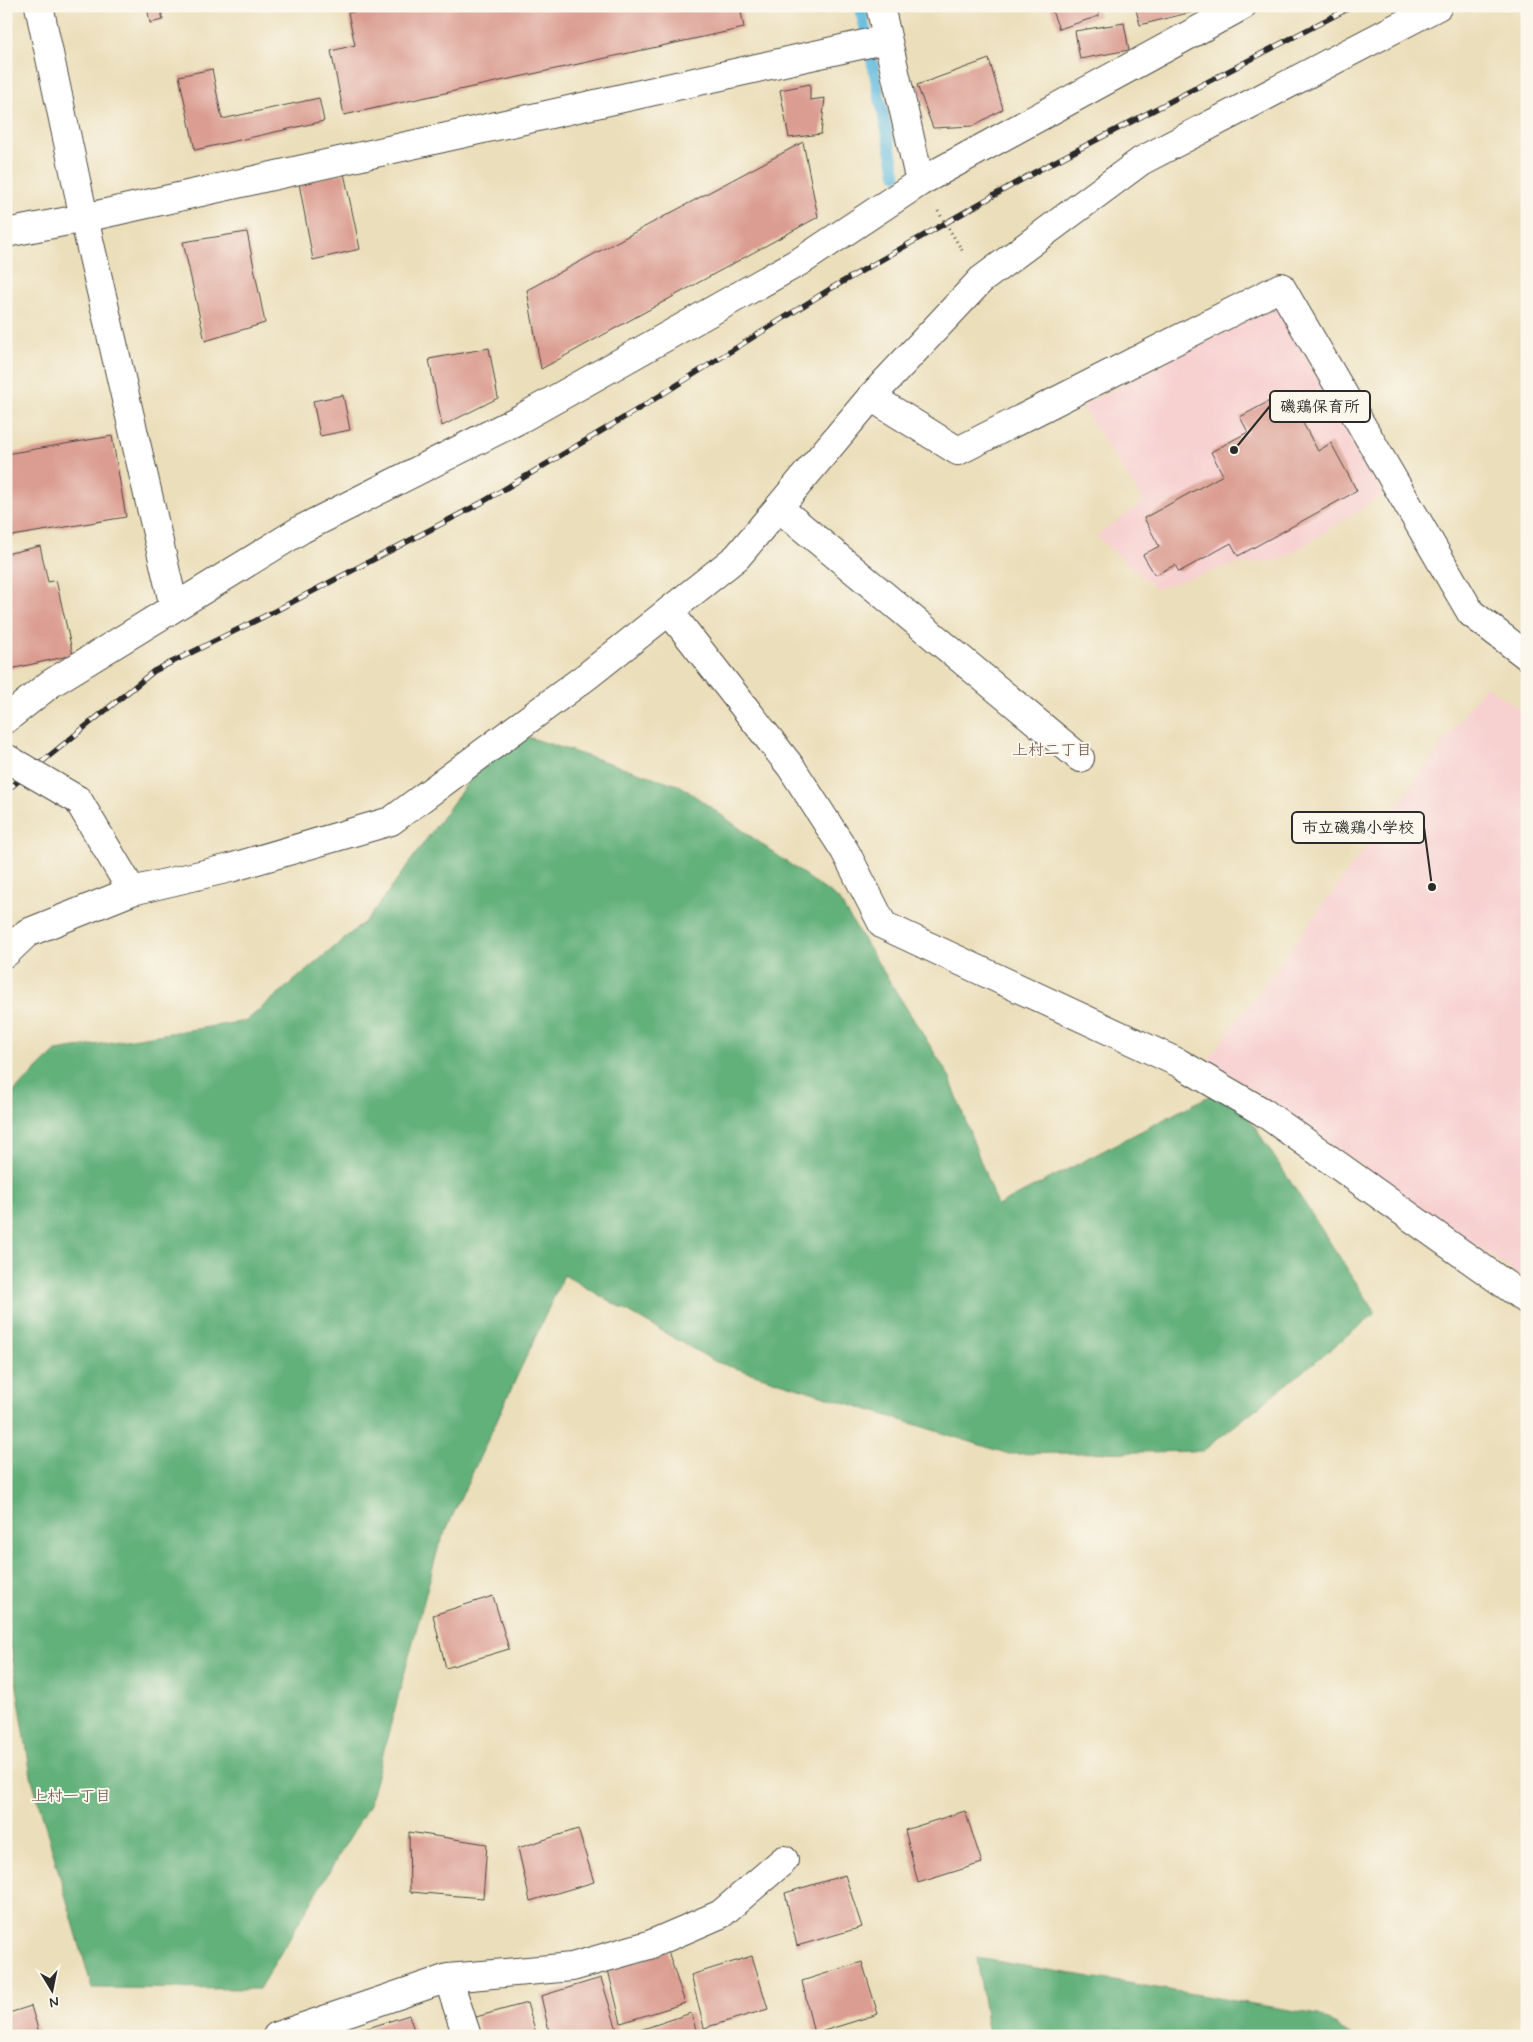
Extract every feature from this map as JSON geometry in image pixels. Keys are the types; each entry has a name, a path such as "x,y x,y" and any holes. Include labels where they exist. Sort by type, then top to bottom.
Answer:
{"street":[{"path":"39,6 84,218 174,607"},
{"path":"880,6 920,182"},
{"path":"6,953 27,933 132,892 230,868 391,821 587,676 737,557 871,397 981,280 1141,161 1438,6"},
{"path":"6,719 50,684 302,529 520,419 804,259 920,182 1241,7"},
{"path":"6,234 887,40"},
{"path":"871,397 958,452 1281,287 1471,613 1527,656"},
{"path":"779,508 1080,758"},
{"path":"668,611 791,767 845,851 883,925 1179,1063 1255,1107 1527,1300"},
{"path":"6,758 78,800 132,892"},
{"path":"277,2036 448,1978 572,1967 649,1945 721,1914 784,1860"},
{"path":"448,1978 467,2036"}],"path":[{"path":"920,182 981,280"}],"shaded area":[{"path":"1277,306 1383,495 1281,560 1231,565 1156,589 1096,536 1144,502 1081,406"},
{"path":"1486,685 1527,715 1527,1281 1209,1059"}],"green space":[{"path":"506,730 681,786 838,899 949,1076 997,1206 1228,1086 1376,1313 1203,1451 1009,1454 716,1362 564,1275 439,1545 369,1805 259,1989 92,1988 31,1776 6,1617 6,1099 56,1051 246,1021 369,918"},
{"path":"977,1958 1319,2015 1353,2036 989,2036"}],"building":[{"path":"147,6 160,6 163,20 150,23"},
{"path":"378,6 740,6 744,28 344,115 331,51 355,45 348,13"},
{"path":"1050,6 1097,6 1099,16 1059,29"},
{"path":"1135,6 1199,6 1200,10 1140,25"},
{"path":"1124,23 1129,50 1080,59 1075,31"},
{"path":"989,59 1003,109 973,126 933,128 917,85"},
{"path":"212,69 222,119 319,98 324,121 195,150 179,76"},
{"path":"810,84 810,100 825,98 821,134 789,138 780,90"},
{"path":"803,142 818,217 541,369 527,290"},
{"path":"344,173 360,249 313,260 299,183"},
{"path":"247,232 265,323 205,341 183,242"},
{"path":"489,348 498,398 442,426 429,359"},
{"path":"343,395 350,430 320,436 313,401"},
{"path":"1277,397 1286,415 1296,410 1318,451 1331,443 1357,491 1238,556 1231,543 1179,572 1175,565 1155,575 1143,555 1159,546 1144,518 1223,475 1211,452 1248,432 1240,417"},
{"path":"112,436 126,517 6,537 6,454"},
{"path":"40,546 48,582 56,580 73,655 6,670 6,554"},
{"path":"493,1596 509,1649 446,1668 433,1615"},
{"path":"965,1811 982,1863 918,1883 905,1830"},
{"path":"578,1829 594,1882 530,1901 518,1848"},
{"path":"409,1832 487,1844 483,1898 410,1892"},
{"path":"845,1875 862,1927 797,1946 785,1893"},
{"path":"668,1951 685,2003 621,2023 608,1970"},
{"path":"752,1956 768,2009 704,2028 691,1975"},
{"path":"862,1962 878,2014 814,2034 802,1981"},
{"path":"601,1978 617,2030 599,2036 550,2036 541,1996"},
{"path":"527,2003 537,2036 481,2036 476,2017"},
{"path":"31,2006 40,2036 6,2036 6,2014"},
{"path":"691,2013 698,2036 632,2036 631,2033"},
{"path":"409,2015 416,2036 349,2036 349,2034"}],"waterway":[{"path":"860,6 896,175"}],"railway":[{"path":"6,791 154,671 275,611 481,503 645,405 830,289 1035,172 1353,6"}],"place":[{"name":"磯鶏保育所","path":"1234,450"},
{"name":"市立磯鶏小学校","path":"1432,887"}],"district":[{"name":"上村二丁目","path":"1052,749"},
{"name":"上村一丁目","path":"71,1795"}]}
